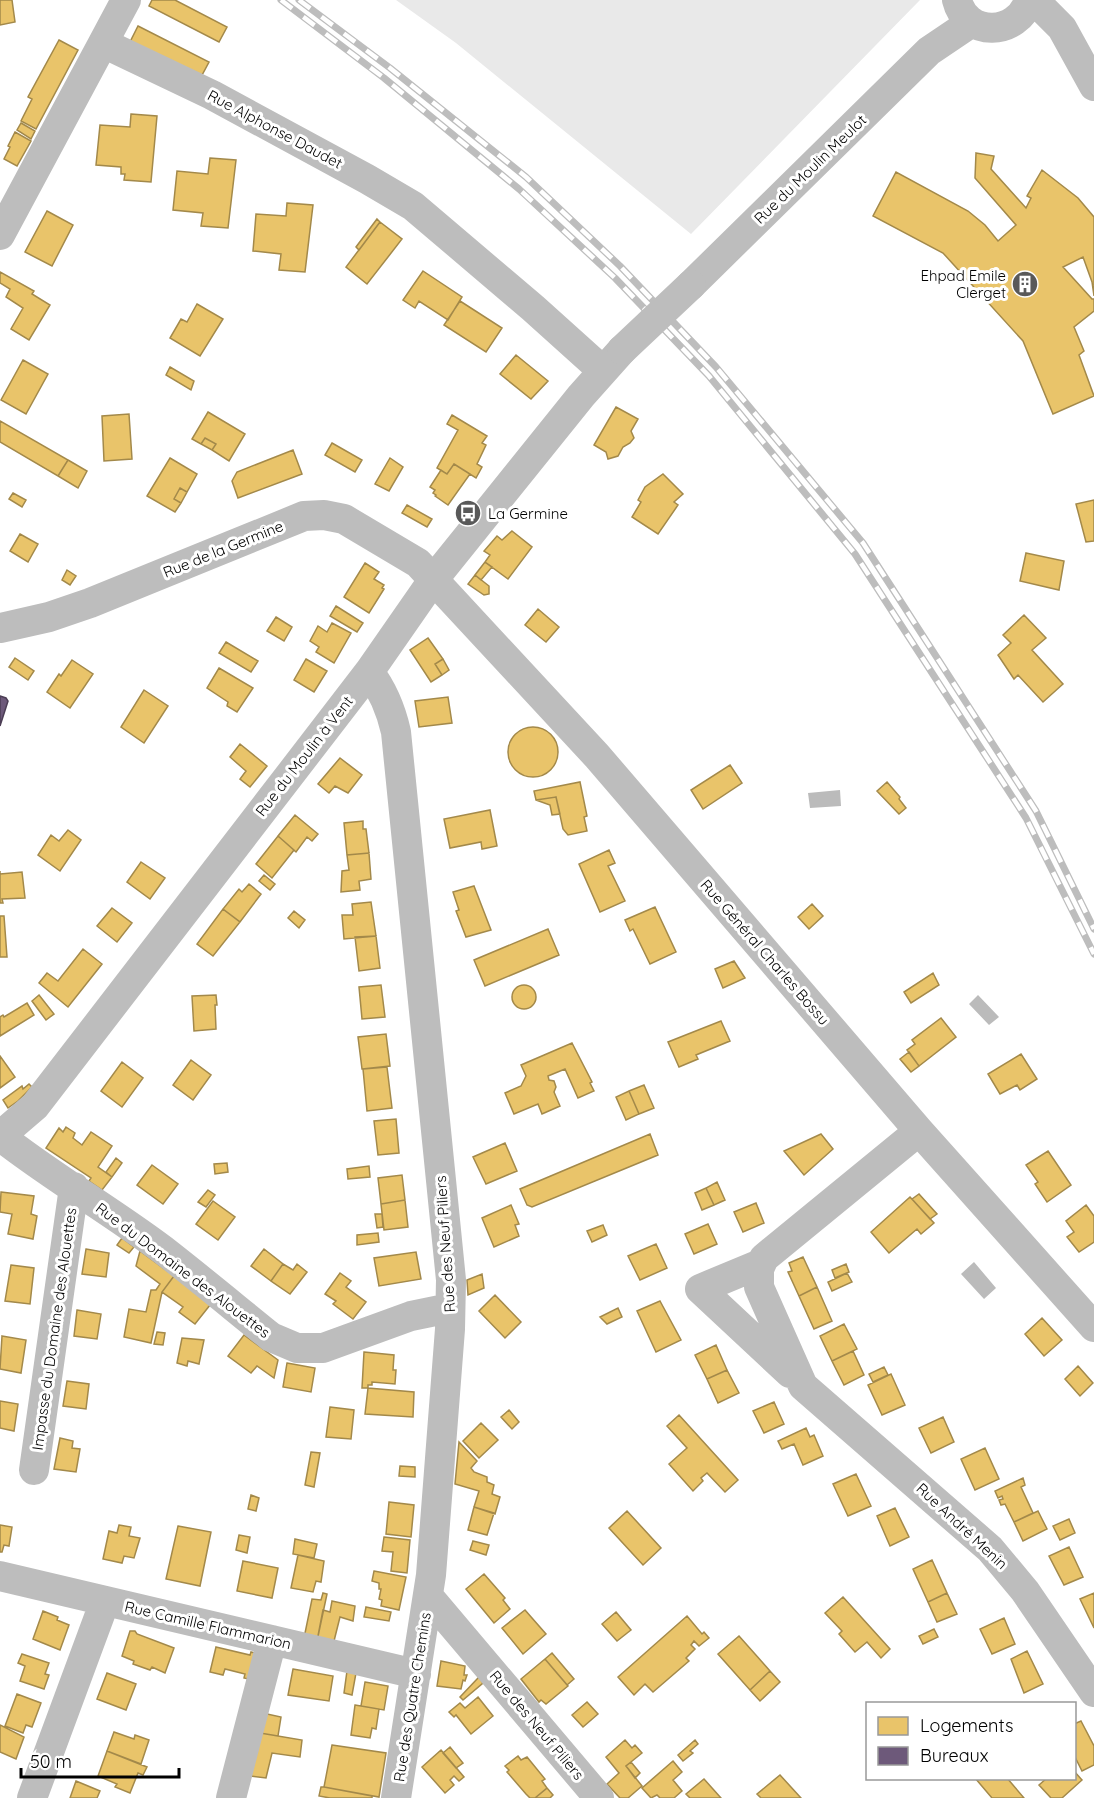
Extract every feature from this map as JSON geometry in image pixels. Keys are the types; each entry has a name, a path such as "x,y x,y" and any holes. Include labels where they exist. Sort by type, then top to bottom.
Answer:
{"street":[{"path":"0,234 126,0"},
{"path":"1034,0 1062,28 1094,86"},
{"path":"961,7 992,28 1003,27 1021,12 1042,30 1077,53"},
{"name":"Rue du Moulin Meulot","path":"612,361 929,51 961,7"},
{"name":"Rue Alphonse Daudet","path":"103,43 212,95 413,206 533,308 612,361"},
{"name":"Rue du Moulin à Vent","path":"0,1136 35,1106 369,672 433,580 581,396 612,361"},
{"name":"Rue de la Germine","path":"0,628 49,617 90,603 304,516 324,515 344,519 418,564 433,580"},
{"name":"Rue Général Charles Bossu","path":"433,580 597,756 919,1131 1094,1327"},
{"name":"Rue des Neuf Piliers","path":"369,672 380,686 392,715 396,732 451,1280 428,1596 599,1798"},
{"name":"Rue André Menin","path":"919,1131 771,1252 760,1264 700,1289 803,1386 990,1549 1025,1591 1094,1692"},
{"name":"Rue du Domaine des Alouettes","path":"0,1136 29,1159 74,1187 163,1250 271,1337 297,1348 323,1348 411,1316 450,1308"},
{"name":"Impasse du Domaine des Alouettes","path":"34,1470 74,1187"},
{"name":"Rue André Menin","path":"760,1264 758,1281 760,1292 803,1386"},
{"name":"Rue Camille Flammarion","path":"0,1576 416,1674"},
{"name":"Rue des Quatre Chemins","path":"396,1798 428,1596"},
{"path":"33,1798 105,1601"},
{"path":"231,1798 273,1640"}],"shaded area":[{"path":"396,0 920,0 691,234 456,43"},
{"path":"840,790 841,806 810,808 808,793"},
{"path":"978,995 999,1017 989,1025 969,1004"},
{"path":"974,1262 996,1288 984,1299 961,1274"}],"building: Logements":[{"path":"0,0 12,0 15,22 0,25"},
{"path":"152,0 175,0 227,27 219,42 149,6"},
{"path":"138,26 209,62 201,77 130,42"},
{"path":"59,40 78,50 36,129 21,121 32,99 28,97"},
{"path":"131,114 157,116 151,182 124,180 125,174 121,174 121,167 96,165 100,125 130,127"},
{"path":"21,123 35,131 31,139 17,130"},
{"path":"15,132 31,141 17,166 4,159"},
{"name":"Ehpad Emile Clerget","path":"976,153 994,156 991,169 1026,208 1031,198 1027,196 1042,170 1078,198 1094,217 1094,296 1092,282 1083,257 1063,267 1094,299 1094,311 1074,327 1084,351 1079,355 1094,396 1053,414 1023,341 943,253 873,216 896,172 968,211 985,225 998,241 1016,225 975,178"},
{"path":"210,158 236,160 228,228 201,226 203,213 173,210 177,171 208,174"},
{"path":"287,203 313,205 305,272 279,270 281,254 253,251 256,214 286,216"},
{"path":"47,211 73,225 52,266 25,252"},
{"path":"377,219 380,222 359,250 356,247"},
{"path":"380,222 402,239 367,284 346,267"},
{"path":"423,271 462,297 448,320 419,301 415,308 403,300"},
{"path":"0,272 34,291 32,294 50,305 29,340 11,329 23,308 6,297 10,289 0,283"},
{"path":"460,301 502,328 486,352 444,325"},
{"path":"197,304 223,319 200,356 170,338 181,319 187,322"},
{"path":"516,355 548,381 531,399 500,374"},
{"path":"23,360 48,374 26,414 1,400"},
{"path":"170,367 194,381 191,390 166,375"},
{"path":"616,407 638,419 631,431 634,438 623,447 618,456 608,459 606,452 594,445"},
{"path":"208,412 245,434 229,461 212,450 216,444 205,438 201,444 192,439"},
{"path":"129,414 132,459 104,461 102,416"},
{"path":"452,415 487,436 482,443 486,445 477,464 482,467 476,478 454,464 447,474 437,468 458,430 447,424"},
{"path":"0,421 68,460 58,476 0,442"},
{"path":"205,438 216,444 212,450 201,444"},
{"path":"332,443 362,460 355,472 325,455"},
{"path":"293,450 302,474 238,498 232,481 237,472"},
{"path":"170,458 197,474 187,492 180,488 174,499 181,503 175,512 147,496"},
{"path":"390,458 403,467 389,491 375,484"},
{"path":"68,460 87,471 78,488 58,476"},
{"path":"454,464 470,474 448,505 435,496 433,493 435,490 430,487 441,470 447,474"},
{"path":"663,474 683,494 674,502 678,505 658,534 632,517 641,502 638,500 645,487"},
{"path":"180,488 187,492 181,503 174,499"},
{"path":"13,493 26,500 22,507 9,499"},
{"path":"1094,500 1094,541 1086,542 1076,504"},
{"path":"407,505 432,519 427,527 402,513"},
{"path":"512,531 532,547 508,579 485,562 490,555 484,551 497,536 502,540"},
{"path":"20,534 38,544 28,562 10,551"},
{"path":"1026,553 1064,561 1059,590 1020,581"},
{"path":"485,562 492,567 481,580 475,575"},
{"path":"365,563 379,572 374,579 384,585 382,588 384,589 369,613 344,597"},
{"path":"67,570 76,576 70,585 62,580"},
{"path":"475,575 489,586 489,594 484,595 468,584"},
{"path":"336,606 363,623 357,632 330,616"},
{"path":"538,609 559,627 546,642 525,625"},
{"path":"1024,615 1046,638 1032,650 1063,684 1043,702 1018,675 1014,679 998,655 1011,643 1003,635"},
{"path":"276,617 292,627 284,641 267,631"},
{"path":"332,623 351,633 334,663 316,652 319,647 310,641 318,626 327,632"},
{"path":"428,638 443,659 435,664 442,675 431,682 410,650"},
{"path":"226,642 258,661 251,672 219,653"},
{"path":"15,658 34,671 28,680 9,667"},
{"path":"306,659 327,671 314,692 294,680"},
{"path":"443,659 449,670 442,675 435,664"},
{"path":"72,660 93,674 70,708 47,692"},
{"path":"219,668 253,688 237,712 227,706 228,702 207,688"},
{"path":"144,690 168,706 144,743 121,727"},
{"path":"448,697 452,723 419,727 415,701"},
{"path":"533,727 547,731 554,738 558,752 554,766 547,773 533,777 519,773 512,766 508,752 512,738 519,731"},
{"path":"240,744 267,766 250,787 240,779 246,771 230,757"},
{"path":"340,758 362,775 348,793 335,786 329,793 318,784"},
{"path":"730,765 742,783 703,809 691,790"},
{"path":"580,782 587,816 584,817 587,831 568,835 563,829 556,797 536,800 534,791"},
{"path":"887,782 906,808 899,814 877,791"},
{"path":"556,797 560,814 552,815 550,805 536,800"},
{"path":"490,810 497,846 482,849 481,842 450,848 444,819"},
{"path":"295,815 318,834 312,841 307,837 296,852 278,836"},
{"path":"363,821 369,853 347,855 344,823"},
{"path":"68,830 81,840 60,871 38,855 51,835 59,841"},
{"path":"278,836 294,850 272,878 256,864"},
{"path":"609,850 615,863 608,866 625,901 600,912 579,864"},
{"path":"369,853 371,879 359,881 360,890 341,892 342,871 349,870 347,855"},
{"path":"141,862 165,878 150,899 127,882"},
{"path":"22,872 25,898 2,899 3,903 0,903 0,874"},
{"path":"264,875 275,884 270,890 259,881"},
{"path":"249,884 261,894 240,922 223,909 239,889 242,892"},
{"path":"474,886 491,930 466,937 456,911 459,910 453,892"},
{"path":"371,902 376,936 344,939 342,915 353,915 352,904"},
{"path":"812,904 823,916 809,929 798,917"},
{"path":"655,907 676,952 650,964 633,929 630,931 625,920"},
{"path":"112,908 132,923 117,942 97,926"},
{"path":"223,909 240,922 213,956 197,944"},
{"path":"294,911 305,920 299,928 288,918"},
{"path":"0,916 4,916 7,957 0,957"},
{"path":"548,929 559,955 485,986 474,960"},
{"path":"376,936 380,968 359,971 355,937"},
{"path":"83,949 102,964 68,1007 39,983 47,973 58,981"},
{"path":"734,961 745,978 723,988 715,969"},
{"path":"933,973 939,985 911,1003 904,992"},
{"path":"381,985 385,1017 362,1019 359,987"},
{"path":"524,985 532,989 536,997 532,1005 524,1009 516,1005 512,997 516,989"},
{"path":"39,995 54,1014 46,1020 32,1001"},
{"path":"216,995 216,1029 194,1031 192,996"},
{"path":"27,1003 34,1015 0,1036 0,1017 3,1015 4,1017"},
{"path":"941,1018 956,1037 919,1066 907,1050 915,1044 912,1040"},
{"path":"721,1021 730,1041 696,1055 698,1059 679,1067 668,1042"},
{"path":"386,1034 390,1066 362,1069 358,1037"},
{"path":"572,1043 592,1082 590,1083 594,1091 578,1098 565,1069 548,1076 549,1080 554,1081 556,1087 554,1092 560,1106 542,1114 538,1104 514,1114 505,1093 521,1086 526,1076 521,1065"},
{"path":"909,1052 919,1066 911,1072 900,1059"},
{"path":"1021,1054 1037,1079 1020,1090 1017,1085 1000,1094 988,1074"},
{"path":"0,1056 15,1077 0,1088"},
{"path":"191,1060 211,1075 193,1100 173,1085"},
{"path":"122,1062 143,1078 122,1107 101,1091"},
{"path":"387,1067 392,1108 367,1111 363,1069"},
{"path":"29,1084 32,1087 8,1108 3,1100 22,1086 23,1089"},
{"path":"644,1085 654,1108 639,1114 629,1091"},
{"path":"629,1091 639,1114 626,1120 616,1097"},
{"path":"396,1119 399,1153 378,1155 374,1121"},
{"path":"66,1127 75,1133 73,1138 82,1145 91,1132 112,1146 98,1167 112,1177 102,1190 89,1181 91,1178 46,1148 59,1128 63,1132"},
{"path":"650,1134 658,1155 532,1207 527,1205 520,1189"},
{"path":"821,1134 833,1149 804,1175 784,1151"},
{"path":"505,1143 517,1171 486,1184 473,1157"},
{"path":"1048,1151 1071,1185 1047,1202 1035,1184 1038,1182 1026,1165"},
{"path":"116,1158 122,1163 112,1177 106,1172"},
{"path":"227,1163 228,1172 215,1174 214,1164"},
{"path":"152,1165 178,1184 163,1204 137,1185"},
{"path":"369,1166 370,1177 348,1179 347,1169"},
{"path":"402,1175 405,1200 381,1204 378,1178"},
{"path":"717,1182 725,1200 714,1205 706,1188"},
{"path":"706,1188 714,1205 702,1210 695,1193"},
{"path":"208,1190 215,1195 206,1207 198,1202"},
{"path":"1,1192 34,1196 31,1214 37,1216 33,1239 8,1234 12,1214 0,1212"},
{"path":"919,1194 937,1214 930,1219 912,1199"},
{"path":"910,1197 934,1223 921,1234 917,1229 889,1253 871,1232"},
{"path":"405,1200 408,1227 384,1230 381,1204"},
{"path":"213,1201 235,1217 218,1240 196,1224"},
{"path":"756,1203 764,1223 743,1232 734,1212"},
{"path":"511,1205 519,1224 515,1225 519,1236 494,1247 482,1218"},
{"path":"1086,1205 1094,1216 1094,1242 1079,1252 1067,1237 1074,1232 1066,1221"},
{"path":"375,1214 382,1214 383,1227 377,1228"},
{"path":"708,1224 717,1244 694,1254 685,1234"},
{"path":"603,1225 607,1235 592,1242 587,1231"},
{"path":"378,1233 379,1242 357,1245 357,1235"},
{"path":"122,1238 134,1247 129,1253 117,1245"},
{"path":"656,1244 667,1268 640,1280 628,1256"},
{"path":"86,1249 109,1253 106,1277 82,1274"},
{"path":"264,1249 283,1264 271,1281 251,1266"},
{"path":"140,1251 174,1276 162,1292 151,1343 124,1337 129,1309 146,1312 151,1290 156,1290 160,1284 136,1266"},
{"path":"416,1252 421,1279 379,1286 374,1258"},
{"path":"803,1257 817,1287 799,1296 788,1272 792,1271 789,1263"},
{"path":"283,1264 293,1270 297,1264 307,1272 290,1294 271,1281"},
{"path":"846,1264 849,1272 835,1278 832,1270"},
{"path":"11,1265 34,1268 30,1304 5,1301"},
{"path":"340,1273 351,1281 346,1287 366,1302 353,1319 333,1304 336,1301 325,1294"},
{"path":"847,1273 852,1282 832,1291 828,1282"},
{"path":"482,1274 484,1288 468,1295 467,1280"},
{"path":"174,1276 210,1305 195,1324 179,1312 183,1307 162,1292"},
{"path":"817,1287 832,1321 814,1329 799,1296"},
{"path":"495,1295 521,1322 505,1338 479,1311"},
{"path":"660,1301 681,1340 656,1352 637,1311"},
{"path":"618,1308 622,1317 607,1324 600,1317"},
{"path":"77,1310 101,1314 97,1339 74,1336"},
{"path":"1042,1318 1062,1340 1044,1356 1025,1334"},
{"path":"844,1324 857,1349 832,1361 820,1336"},
{"path":"157,1332 165,1333 163,1345 154,1344"},
{"path":"244,1335 278,1360 274,1378 257,1366 251,1373 228,1356"},
{"path":"2,1336 26,1340 21,1373 0,1369"},
{"path":"182,1338 204,1340 199,1364 188,1361 187,1366 177,1363"},
{"path":"716,1345 727,1370 707,1379 695,1355"},
{"path":"853,1351 864,1375 844,1385 832,1361"},
{"path":"364,1352 394,1355 395,1384 372,1382 368,1388 362,1388"},
{"path":"287,1363 315,1368 311,1392 283,1387"},
{"path":"1078,1366 1093,1383 1080,1396 1065,1379"},
{"path":"884,1367 888,1375 873,1382 869,1374"},
{"path":"727,1370 739,1393 718,1403 707,1379"},
{"path":"891,1374 905,1405 882,1415 868,1385"},
{"path":"67,1381 89,1384 86,1409 63,1406"},
{"path":"368,1388 414,1392 413,1417 365,1414"},
{"path":"0,1401 18,1404 14,1431 0,1428"},
{"path":"774,1402 784,1424 764,1433 753,1411"},
{"path":"330,1407 354,1410 351,1439 326,1437"},
{"path":"509,1410 519,1422 512,1429 501,1417"},
{"path":"679,1415 738,1480 725,1492 707,1473 693,1491 669,1464 687,1448 667,1426"},
{"path":"943,1417 954,1442 931,1453 919,1428"},
{"path":"481,1423 498,1440 479,1458 463,1441"},
{"path":"806,1428 810,1437 814,1435 823,1456 803,1465 794,1444 782,1449 778,1441"},
{"path":"60,1438 73,1441 72,1448 80,1449 76,1472 54,1469"},
{"path":"459,1442 477,1461 471,1468 474,1472 487,1477 487,1482 494,1485 492,1494 500,1497 495,1514 474,1507 479,1491 455,1484"},
{"path":"985,1448 999,1479 975,1490 961,1459"},
{"path":"311,1452 320,1453 314,1487 305,1485"},
{"path":"400,1466 415,1467 415,1477 399,1476"},
{"path":"856,1474 871,1506 848,1516 833,1484"},
{"path":"1023,1478 1025,1485 1021,1487 1033,1513 1014,1522 1005,1504 1001,1505 999,1500 1003,1499 1002,1496 998,1498 995,1491"},
{"path":"251,1495 259,1498 256,1511 248,1509"},
{"path":"389,1502 414,1505 411,1537 386,1534"},
{"path":"474,1507 494,1513 487,1535 468,1530"},
{"path":"895,1508 909,1537 890,1546 877,1516"},
{"path":"627,1511 661,1548 643,1565 609,1528"},
{"path":"1038,1511 1047,1529 1023,1541 1014,1522"},
{"path":"1069,1519 1075,1533 1060,1540 1053,1526"},
{"path":"0,1525 12,1527 9,1546 4,1545 2,1552 0,1552"},
{"path":"119,1525 131,1527 129,1536 140,1538 134,1558 124,1556 122,1563 103,1559 109,1531 117,1533"},
{"path":"178,1526 211,1532 200,1586 166,1579"},
{"path":"239,1535 250,1537 247,1553 236,1550"},
{"path":"384,1537 410,1540 407,1573 391,1571 393,1552 382,1551"},
{"path":"295,1539 317,1544 314,1558 293,1554"},
{"path":"473,1541 489,1545 486,1555 470,1550"},
{"path":"1069,1547 1083,1577 1064,1585 1049,1556"},
{"path":"298,1555 324,1561 321,1582 316,1581 313,1592 291,1588"},
{"path":"932,1560 947,1593 928,1602 913,1569"},
{"path":"243,1561 278,1568 272,1598 237,1591"},
{"path":"374,1571 406,1577 399,1610 381,1606 379,1583 372,1581"},
{"path":"484,1574 505,1598 503,1600 510,1609 494,1623 466,1589"},
{"path":"323,1593 327,1594 317,1641 304,1638 312,1599 321,1600"},
{"path":"947,1593 957,1614 937,1622 928,1602"},
{"path":"1094,1593 1094,1628 1080,1599"},
{"path":"843,1597 890,1649 881,1658 867,1642 855,1652 839,1634 842,1631 825,1613"},
{"path":"332,1601 355,1606 353,1621 340,1617 333,1645 317,1641 323,1610 330,1612"},
{"path":"366,1607 391,1612 389,1621 364,1617"},
{"path":"525,1610 546,1634 523,1654 502,1628"},
{"path":"43,1611 58,1617 57,1620 69,1625 60,1650 33,1639"},
{"path":"616,1612 631,1630 617,1641 602,1624"},
{"path":"687,1616 702,1634 704,1632 709,1638 699,1646 694,1641 691,1645 695,1649 686,1658 689,1661 653,1692 645,1684 634,1695 618,1677"},
{"path":"1004,1618 1015,1644 992,1654 980,1629"},
{"path":"934,1629 938,1637 923,1644 919,1636"},
{"path":"130,1631 135,1631 137,1634 174,1648 165,1673 152,1667 150,1670 133,1664 134,1661 122,1656"},
{"path":"739,1636 770,1671 750,1690 718,1654"},
{"path":"216,1647 250,1655 251,1652 263,1655 257,1681 244,1678 245,1674 225,1669 223,1675 210,1672"},
{"path":"1027,1651 1043,1684 1024,1693 1011,1659"},
{"path":"552,1653 574,1679 567,1685 545,1659"},
{"path":"22,1654 49,1663 45,1674 49,1675 44,1689 20,1681 25,1666 18,1663"},
{"path":"545,1659 568,1686 546,1704 541,1700 539,1702 521,1679"},
{"path":"441,1661 465,1666 464,1675 467,1675 461,1689 437,1686"},
{"path":"293,1669 333,1676 329,1701 288,1695"},
{"path":"347,1671 356,1673 352,1695 344,1693"},
{"path":"770,1671 780,1682 760,1701 750,1690"},
{"path":"107,1673 136,1684 126,1710 97,1699"},
{"path":"479,1677 483,1683 463,1700 460,1697"},
{"path":"365,1682 388,1686 384,1710 361,1706"},
{"path":"17,1694 41,1703 32,1727 26,1725 23,1733 5,1726"},
{"path":"478,1697 493,1716 471,1734 456,1715 454,1717 449,1712 460,1703 465,1708"},
{"path":"587,1702 598,1714 583,1727 572,1715"},
{"path":"355,1705 379,1709 376,1729 372,1728 370,1738 351,1735"},
{"path":"258,1712 281,1717 278,1736 254,1732"},
{"path":"1081,1721 1094,1746 1094,1765 1082,1771 1076,1759 1076,1723"},
{"path":"0,1725 24,1737 16,1759 0,1752"},
{"path":"114,1732 134,1739 135,1735 149,1740 141,1764 107,1751"},
{"path":"254,1732 302,1740 300,1757 272,1753 266,1778 243,1775"},
{"path":"625,1740 632,1748 635,1745 642,1753 626,1766 642,1786 628,1798 620,1798 607,1784 619,1773 606,1757"},
{"path":"695,1740 698,1744 690,1751 693,1753 683,1761 678,1755"},
{"path":"332,1745 386,1753 379,1797 324,1787"},
{"path":"450,1747 463,1763 456,1768 443,1753"},
{"path":"441,1750 464,1777 459,1781 454,1776 450,1780 454,1785 445,1793 422,1767"},
{"path":"107,1751 147,1767 143,1775 138,1773 130,1793 115,1787 117,1784 98,1776"},
{"path":"518,1756 521,1760 527,1757 545,1779 542,1781 547,1788 535,1798 530,1798 507,1772 509,1770 505,1766"},
{"path":"673,1761 682,1772 673,1780 682,1791 674,1798 660,1798 657,1795 651,1798 642,1788"},
{"path":"631,1762 640,1773 635,1778 626,1766"},
{"path":"1076,1773 1082,1780 1062,1798 1051,1798 1039,1785 1045,1780 1076,1780"},
{"path":"780,1775 801,1798 761,1798 757,1794"},
{"path":"704,1779 721,1798 690,1798 686,1794"},
{"path":"977,1780 1009,1780 1024,1798 992,1798"},
{"path":"76,1781 100,1791 97,1798 70,1798"},
{"path":"321,1787 372,1796 372,1798 319,1796"},
{"path":"547,1788 553,1795 550,1798 535,1798"}],"building: Bureaux":[{"path":"0,696 8,701 0,726"}],"railway":[{"path":"281,0 384,78 519,189 615,278 709,376 855,554 1026,818 1094,954"},
{"path":"299,0 390,68 526,177 620,266 716,367 863,543 1036,811 1094,929"}],"place":[{"name":"Ehpad Emile Clerget","path":"1025,284"},
{"name":"La Germine","path":"468,513"}]}
